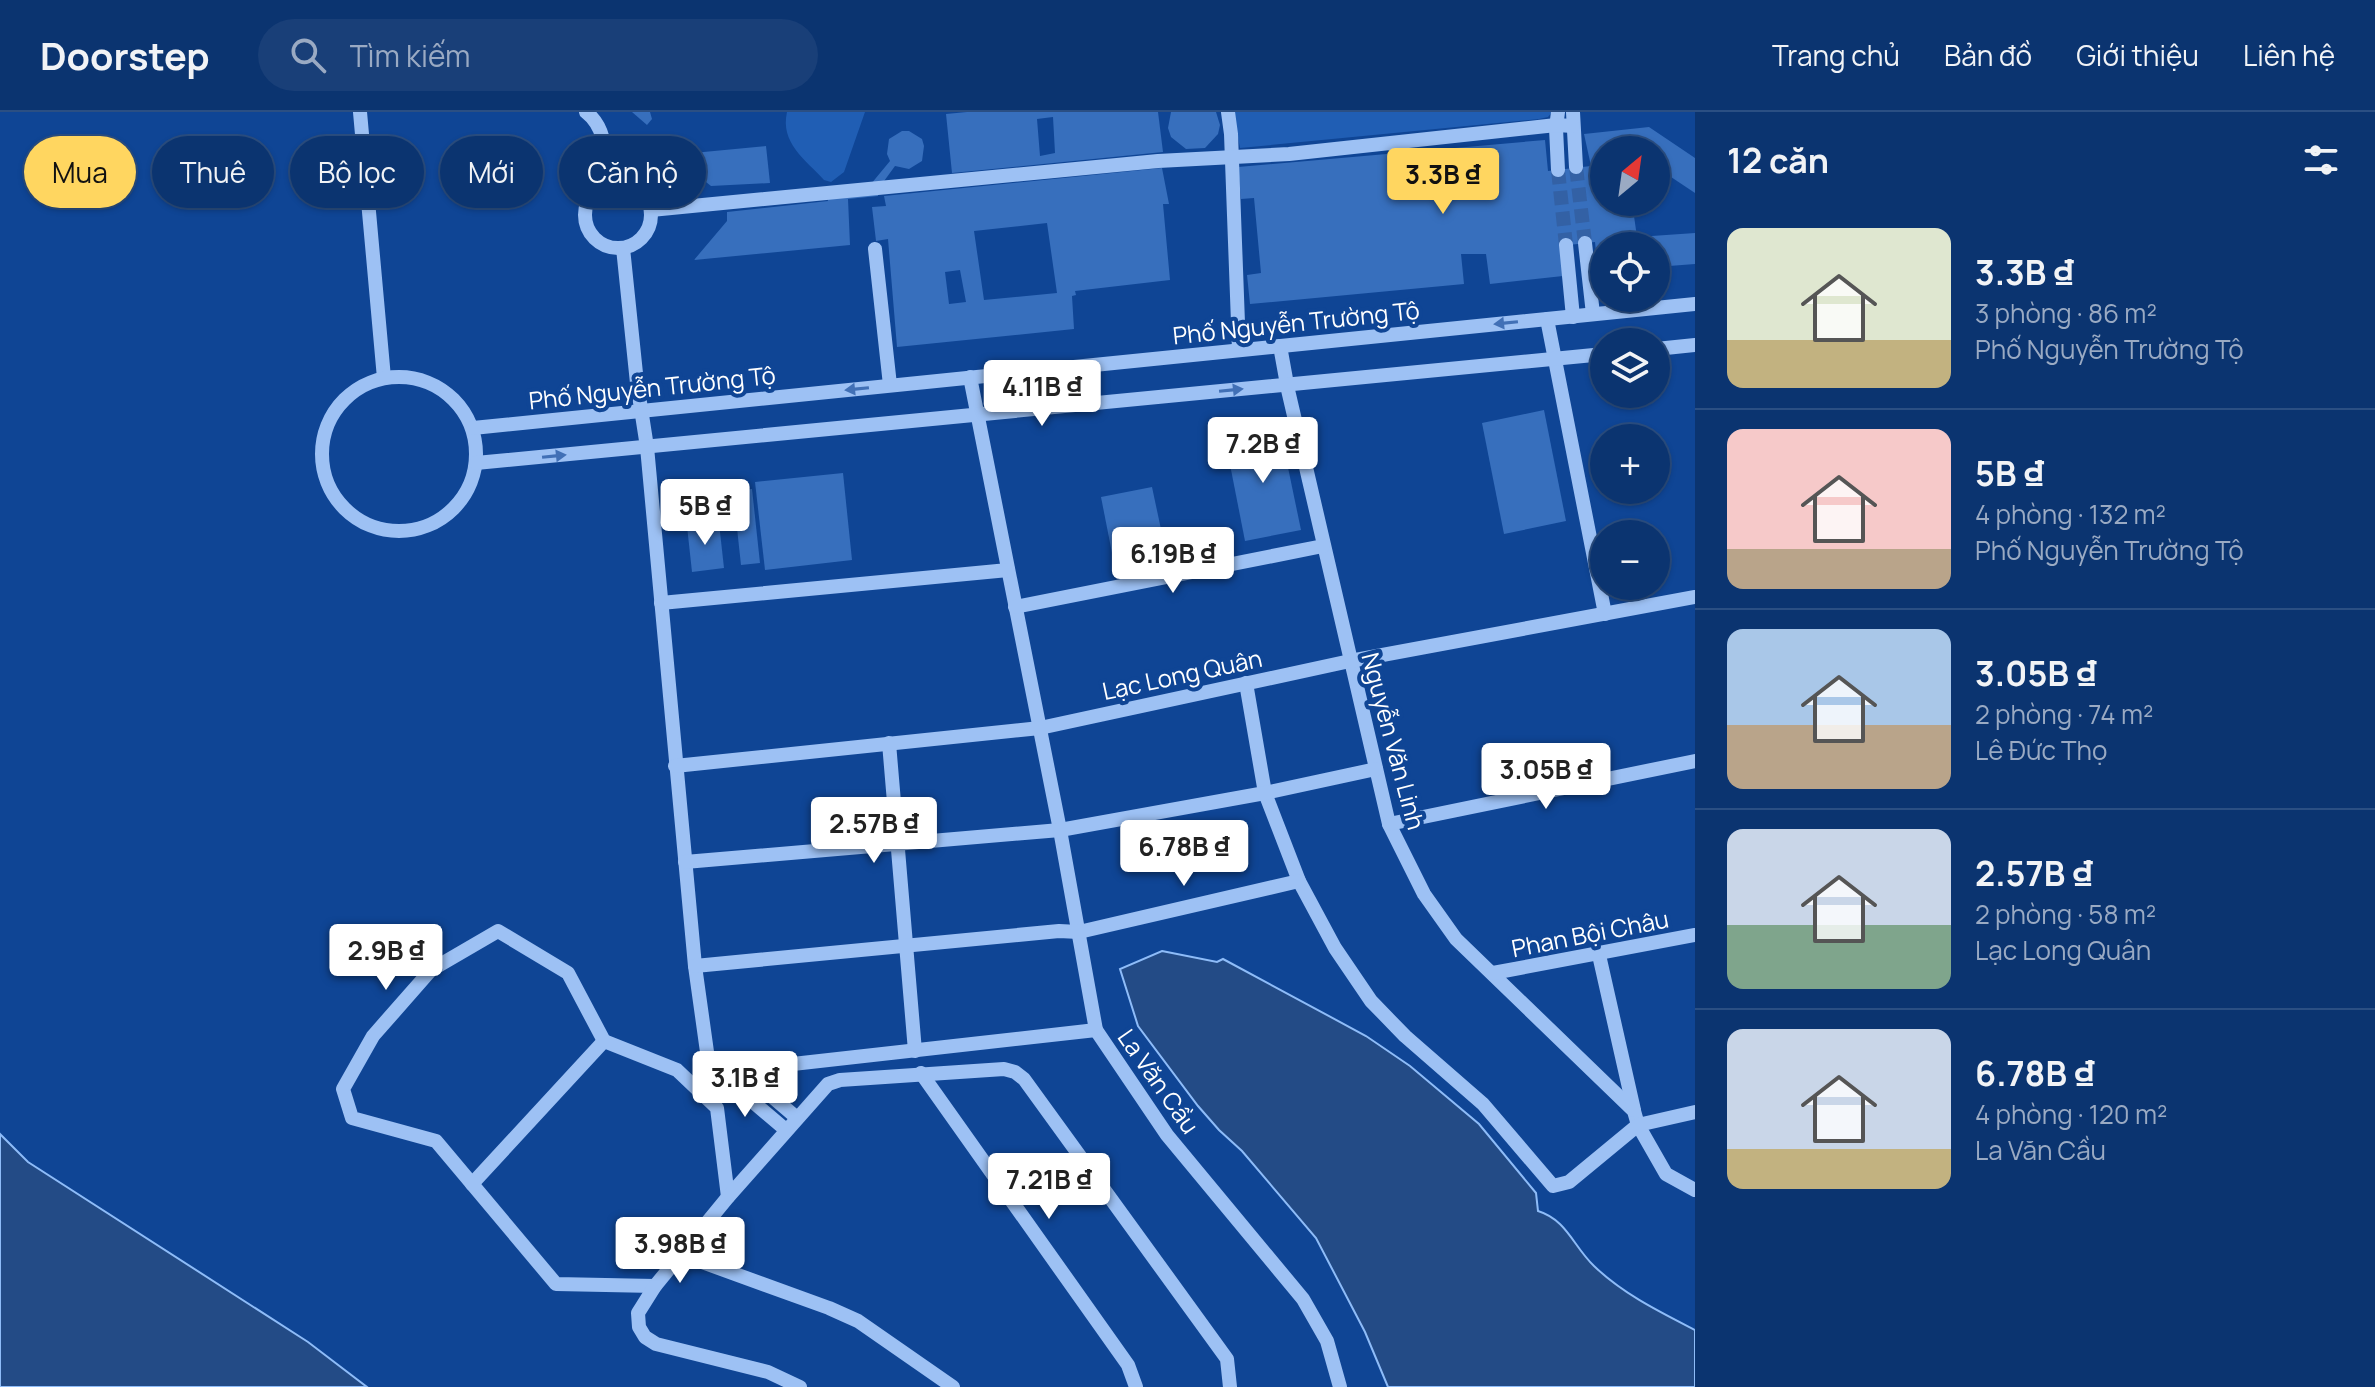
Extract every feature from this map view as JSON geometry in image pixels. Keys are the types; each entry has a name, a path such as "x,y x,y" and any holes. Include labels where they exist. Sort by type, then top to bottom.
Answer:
{"street":[{"path":"360,112 384,378"},
{"path":"586,112 596,120 603,136"},
{"path":"1228,112 1239,350"},
{"path":"585,208 587,228 593,237 605,245 623,248 634,244 647,231 651,210 1158,161 1289,154 1557,119 1573,119 1576,167"},
{"path":"1557,119 1558,170"},
{"path":"1585,243 1593,314"},
{"path":"1566,245 1573,317"},
{"path":"623,248 647,447 695,966 708,1059 727,1080 786,1130"},
{"path":"875,249 890,385"},
{"name":"Phố Nguyễn Trường Tộ","path":"473,428 1695,304"},
{"path":"1547,319 1605,614"},
{"path":"1670,348 1695,345"},
{"name":"Nguyễn Văn Linh","path":"1280,346 1286,385 1389,824 1424,894 1456,939 1636,1118"},
{"path":"476,463 1590,355"},
{"path":"406,377 437,387 462,409 473,428 477,446 476,463 469,489 454,510 432,524 407,531 381,529 357,519 337,501 325,478 321,452 326,426 339,404 359,387 384,378 406,377"},
{"name":"La Văn Cầu","path":"970,377 1060,830 1096,1030 1167,1135 1303,1299 1327,1341 1340,1387"},
{"path":"1015,607 1323,546"},
{"path":"661,603 1008,570"},
{"name":"Lạc Long Quân","path":"675,766 1040,728 1350,661 1695,597"},
{"path":"1246,683 1265,793 1299,881 1335,948 1371,1001 1405,1036 1483,1104 1553,1186 1569,1182 1636,1118 1695,1112"},
{"path":"889,743 915,1051"},
{"path":"1389,824 1695,761"},
{"path":"685,862 1060,830 1265,793 1376,769"},
{"path":"695,966 1059,931 1079,932 1299,881"},
{"path":"655,1286 556,1284 436,1141 352,1118 343,1089 373,1036 431,970 498,931 568,973 604,1041 677,1070 717,1108 728,1197"},
{"name":"Phan Bội Châu","path":"1493,973 1695,935"},
{"name":"Nguyễn Văn Linh","path":"1599,955 1636,1118 1666,1174 1695,1190"},
{"path":"727,1080 775,1066 1096,1030"},
{"path":"472,1184 604,1041"},
{"path":"800,1387 768,1372 656,1344 645,1337 639,1327 638,1313 680,1254 828,1084 840,1080 921,1073 1004,1069 1024,1079 1227,1359 1230,1387"},
{"path":"921,1073 1128,1365 1136,1387"},
{"path":"747,1075 797,1118"},
{"path":"680,1254 858,1321 953,1387"}],"shaded area":[{"path":"787,112 865,112 844,172 831,182 824,180 802,157 787,133"},
{"path":"1233,112 1552,112 1548,117 1539,119 1240,148"},
{"path":"1162,951 1217,962 1223,959 1366,1036 1410,1066 1479,1124 1536,1193 1538,1211 1563,1227 1594,1266 1629,1294 1695,1330 1695,1387 1388,1387 1365,1332 1316,1238 1242,1151 1198,1106 1138,1026 1120,969"},
{"path":"0,1134 28,1162 308,1342 367,1387 0,1387"}],"building":[{"path":"632,112 650,112 652,119 647,125"},
{"path":"1158,112 1163,152 952,173 946,114","holes":["1053,117 1055,153 1040,156 1037,119"]},
{"path":"1171,112 1216,112 1220,125 1218,134 1205,148 1186,149 1171,137 1168,128"},
{"path":"1649,127 1662,136 1590,136 1590,161 1584,134"},
{"path":"902,131 909,131 922,139 922,161 909,169 895,166 879,188 878,196 848,199 850,245 694,260 727,221 727,212 828,201 827,195 866,190 890,161 887,154 889,139"},
{"path":"1545,140 1548,171 1590,166 1590,216 1634,216 1636,232 1590,232 1590,243 1560,246 1563,276 1490,284 1486,254 1461,254 1464,284 1250,304 1247,275 1261,273 1254,198 1241,199 1238,167"},
{"path":"1670,141 1695,158 1695,193 1670,176"},
{"path":"766,146 770,183 711,186 706,182 706,152"},
{"path":"1162,168 1169,204 1163,204 1170,280 1075,291 1076,295 1072,296 1074,329 897,347 888,239 876,241 872,207 886,206 884,196","holes":["1047,223 1057,293 984,300 974,231","960,270 966,302 949,304 945,272"]},
{"path":"1695,233 1695,264 1670,266 1670,235"},
{"path":"1544,410 1566,521 1504,534 1482,423"},
{"path":"1280,429 1301,530 1245,541 1225,439"},
{"path":"843,473 852,560 765,570 755,482"},
{"path":"1152,487 1165,548 1113,558 1101,497"},
{"path":"752,489 760,563 741,565 733,491"},
{"path":"719,523 724,568 692,572 687,526"}],"tunnel":[{"path":"1576,167 1585,243"},
{"path":"1558,170 1566,245"}]}
